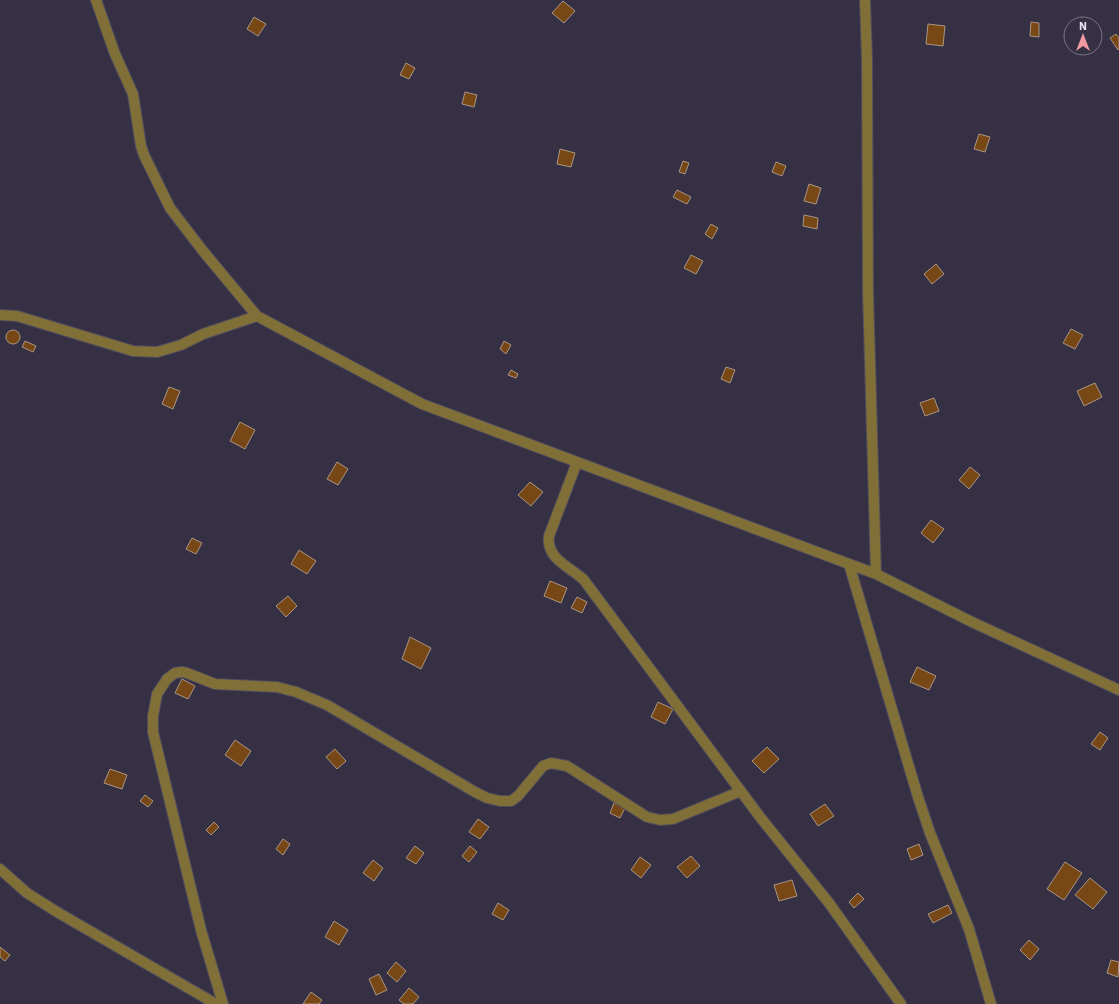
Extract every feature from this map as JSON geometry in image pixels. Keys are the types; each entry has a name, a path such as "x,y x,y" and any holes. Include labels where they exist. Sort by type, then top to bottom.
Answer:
{"street":[{"path":"89,0 97,4 115,54 133,94 141,146 170,208 203,251 257,316 422,404 876,574 972,622 1119,690"},
{"path":"864,0 868,292 876,574"},
{"path":"0,315 17,316 133,351 157,352 181,345 203,334 257,316"},
{"path":"577,462 549,536 548,543 550,550 555,557 584,580 741,792 829,902 901,1004"},
{"path":"849,564 918,797 930,833 969,929 991,1004"},
{"path":"223,1004 201,930 153,732 153,710 157,694 168,679 175,673 187,673 215,684 277,687 296,692 327,705 475,792 487,798 500,801 511,801 518,796 543,766 551,763 566,766 647,817 660,820 673,819 741,792"},
{"path":"0,869 27,893 216,1004"}],"building":[{"path":"563,1 575,11 564,23 552,13"},
{"path":"254,17 266,24 258,36 247,29"},
{"path":"1031,22 1039,23 1039,37 1030,36"},
{"path":"928,24 945,26 943,46 926,44"},
{"path":"1116,34 1119,38 1118,50 1110,38"},
{"path":"406,63 415,68 409,79 400,75"},
{"path":"465,92 477,95 474,107 462,104"},
{"path":"979,134 990,137 985,152 974,149"},
{"path":"560,149 575,153 571,167 557,164"},
{"path":"683,161 689,163 685,174 679,172"},
{"path":"776,162 786,166 782,176 772,172"},
{"path":"809,184 821,188 816,204 804,201"},
{"path":"677,190 691,197 687,204 673,197"},
{"path":"804,215 818,218 817,229 803,226"},
{"path":"711,224 718,228 712,239 705,234"},
{"path":"691,255 703,261 696,274 684,268"},
{"path":"936,264 944,274 932,284 924,274"},
{"path":"1071,329 1083,335 1075,349 1063,343"},
{"path":"10,330 16,330 20,334 20,340 16,344 10,344 6,340 6,334"},
{"path":"25,341 36,346 33,352 22,347"},
{"path":"504,341 511,345 506,354 500,349"},
{"path":"726,367 735,370 730,383 721,379"},
{"path":"511,370 518,374 516,378 508,375"},
{"path":"1095,383 1102,397 1084,406 1077,391"},
{"path":"169,387 180,391 173,409 162,404"},
{"path":"934,398 939,411 925,416 920,403"},
{"path":"240,422 255,430 245,449 230,441"},
{"path":"337,462 348,469 338,485 327,479"},
{"path":"970,467 980,475 969,489 959,480"},
{"path":"530,482 543,492 531,506 518,495"},
{"path":"931,520 944,529 933,543 921,533"},
{"path":"192,538 202,543 196,554 186,549"},
{"path":"299,550 316,561 307,574 291,564"},
{"path":"550,581 567,588 561,603 544,596"},
{"path":"288,596 297,606 286,617 276,606"},
{"path":"577,597 587,602 582,613 571,608"},
{"path":"410,637 431,648 421,669 402,659"},
{"path":"917,667 936,676 929,690 910,682"},
{"path":"182,679 195,686 188,699 175,693"},
{"path":"658,702 673,709 665,724 651,717"},
{"path":"1100,732 1108,738 1100,750 1091,744"},
{"path":"235,740 251,751 241,766 225,755"},
{"path":"767,747 779,759 764,773 752,761"},
{"path":"335,749 346,761 337,769 326,757"},
{"path":"110,769 127,775 122,789 104,783"},
{"path":"145,795 153,801 148,807 140,801"},
{"path":"614,803 625,808 620,818 610,813"},
{"path":"825,804 834,816 818,826 810,814"},
{"path":"478,819 489,827 480,839 469,832"},
{"path":"214,822 219,827 211,835 206,830"},
{"path":"283,839 290,844 283,855 276,849"},
{"path":"919,844 923,855 911,860 907,849"},
{"path":"415,846 424,853 416,864 406,858"},
{"path":"470,846 477,852 469,862 462,856"},
{"path":"691,856 700,866 687,878 677,867"},
{"path":"640,857 651,865 641,878 631,870"},
{"path":"373,860 383,868 374,881 363,873"},
{"path":"1065,862 1082,873 1064,900 1047,889"},
{"path":"1090,878 1107,892 1093,909 1075,895"},
{"path":"792,880 797,896 779,901 774,885"},
{"path":"858,893 864,899 854,908 849,902"},
{"path":"498,903 509,910 503,920 492,914"},
{"path":"948,905 952,913 933,923 928,914"},
{"path":"334,921 348,930 339,945 325,937"},
{"path":"1029,940 1039,949 1030,960 1020,950"},
{"path":"0,947 10,955 5,961 0,957"},
{"path":"1111,960 1119,962 1118,977 1107,973"},
{"path":"396,962 406,971 397,982 387,973"},
{"path":"379,974 387,990 376,995 369,979"},
{"path":"409,988 419,997 413,1004 404,1004 399,1000"},
{"path":"311,992 322,1000 319,1004 303,1004"}]}
